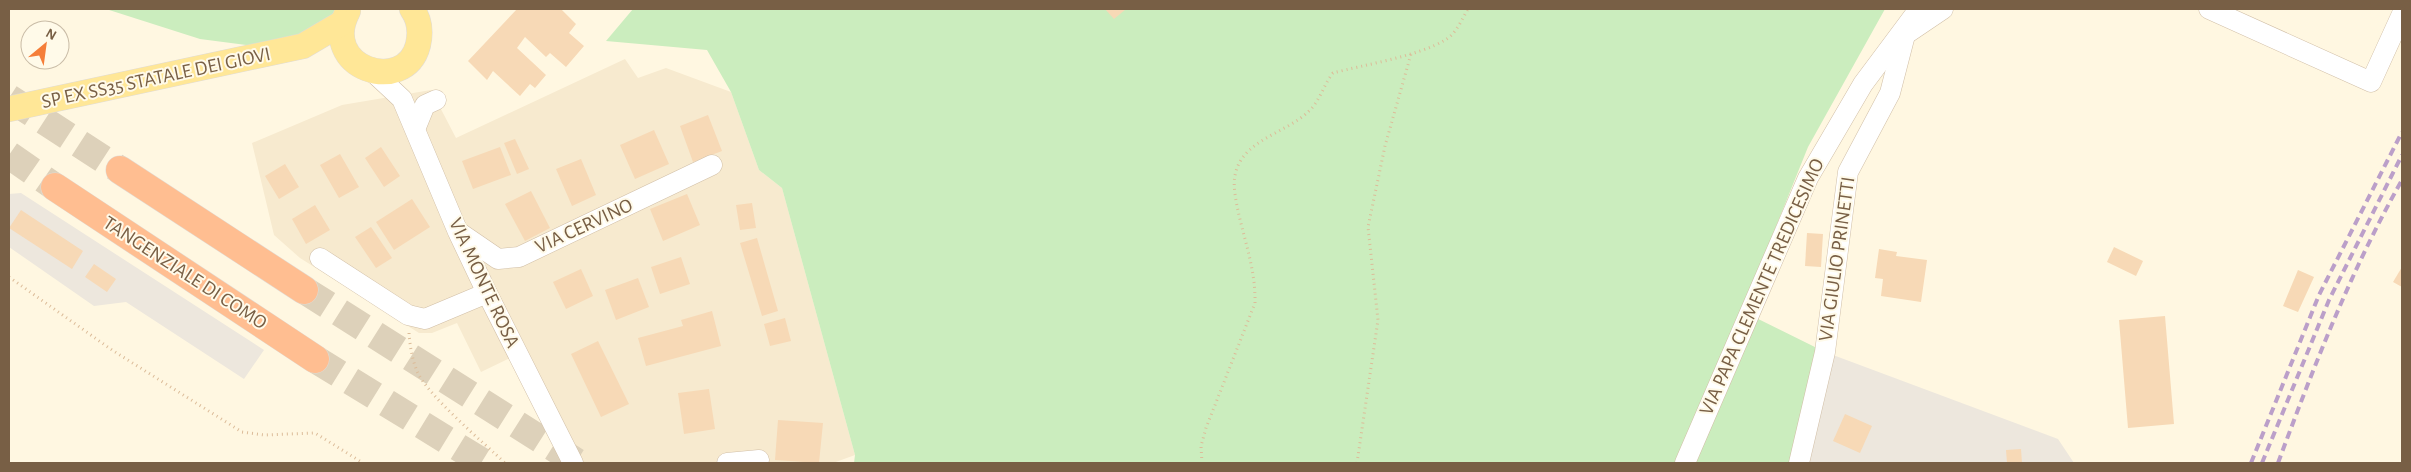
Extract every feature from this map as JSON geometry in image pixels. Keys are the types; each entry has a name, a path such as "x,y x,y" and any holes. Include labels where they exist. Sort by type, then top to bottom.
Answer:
{"highway":[{"path":"120,170 304,290"},
{"name":"TANGENZIALE DI COMO","path":"55,187 315,359"}],"main road":[{"path":"412,9 419,22 420,35"},
{"path":"372,72 386,72 399,68 410,60 417,48 420,35 434,9"},
{"name":"SP EX SS35 STATALE DEI GIOVI","path":"9,109 303,46 346,16"},
{"name":"SP EX SS35 STATALE DEI GIOVI","path":"346,16 341,36 344,48 351,59 361,67 372,72"},
{"name":"SP EX SS35 STATALE DEI GIOVI","path":"303,46 351,59"}],"street":[{"name":"VIA PAPA CLEMENTE TREDICESIMO","path":"1685,463 1808,178 1863,84 1901,38 1919,9"},
{"name":"VIA PAPA CLEMENTE TREDICESIMO","path":"1901,38 1943,9"},
{"path":"2209,9 2370,82 2402,14"},
{"name":"VIA GIULIO PRINETTI","path":"1800,463 1825,352 1848,172 1890,93 1901,38"},
{"path":"402,99 410,60"},
{"name":"VIA MONTE ROSA","path":"372,72 402,99 416,128 458,232 573,463"},
{"path":"416,128 425,105 436,100"},
{"name":"VIA CERVINO","path":"458,232 498,259 519,256 712,165"},
{"path":"320,258 408,315 425,319 487,293"},
{"path":"727,463 759,460"}],"path":[{"path":"1202,463 1201,446 1206,428 1255,303 1255,285 1235,194 1234,173 1243,158 1255,145 1310,110 1332,73 1411,53 1445,40 1454,32 1468,9"},
{"path":"1357,463 1378,320 1368,227 1385,146 1411,53"},
{"path":"9,277 112,350 242,432 264,435 315,433 363,463"},
{"path":"408,315 410,345 417,373 430,390 505,463"}],"shaded area":[{"path":"625,59 638,78 666,68 731,92 759,170 782,188 855,455 833,463 565,463 512,357 481,372 457,323 432,333 419,333 300,258 274,235 252,143 342,105 431,90 456,138"},
{"path":"21,193 264,350 244,379 126,302 94,306 9,247 9,194"},
{"path":"1825,352 2058,439 2074,463 1799,463"}],"green space":[{"path":"106,9 342,9 336,19 293,37 254,46 200,39"},
{"path":"633,9 1885,9 1808,147 1742,311 1825,352 1799,463 854,463 855,455 782,188 759,170 731,92 707,50 606,41"}],"building":[{"path":"517,9 561,9 576,24 569,33 584,46 566,67 550,53 546,57 525,37 517,48 546,75 535,88 530,84 520,96 493,71 487,80 468,61"},
{"path":"1105,9 1126,9 1114,19"},
{"path":"708,115 722,151 693,162 680,126"},
{"path":"654,130 669,164 635,179 620,145"},
{"path":"515,139 529,169 517,174 504,143"},
{"path":"381,147 400,176 384,187 365,158"},
{"path":"500,147 511,175 473,189 462,161"},
{"path":"340,154 359,187 339,198 320,165"},
{"path":"581,159 596,195 572,206 556,169"},
{"path":"285,164 299,187 279,199 265,176"},
{"path":"531,191 550,228 525,241 505,204"},
{"path":"687,194 700,225 663,241 650,209"},
{"path":"412,199 430,227 394,250 376,222"},
{"path":"752,203 756,228 740,230 736,205"},
{"path":"315,205 330,230 306,244 292,219"},
{"path":"21,210 83,251 72,269 9,228"},
{"path":"371,227 392,258 376,268 355,237"},
{"path":"1807,233 1823,234 1821,267 1805,266"},
{"path":"757,238 778,311 762,316 740,243"},
{"path":"2114,247 2143,261 2136,276 2107,262"},
{"path":"1879,249 1897,252 1896,256 1927,260 1921,302 1881,296 1883,279 1875,278"},
{"path":"681,257 690,284 660,294 651,267"},
{"path":"94,264 116,279 107,292 85,277"},
{"path":"2402,267 2402,287 2393,282"},
{"path":"581,269 593,296 566,309 553,282"},
{"path":"2298,270 2314,277 2298,312 2283,306"},
{"path":"638,278 649,307 616,320 605,290"},
{"path":"712,311 721,346 646,366 638,338 683,326 681,320"},
{"path":"2165,316 2174,424 2128,428 2119,320"},
{"path":"785,318 791,341 770,346 764,324"},
{"path":"598,341 629,404 601,417 571,354"},
{"path":"709,389 715,429 684,434 678,393"},
{"path":"1845,414 1872,426 1860,453 1833,441"},
{"path":"778,420 823,423 819,463 775,460"},
{"path":"2021,449 2022,463 2007,463 2006,450"}],"tunnel":[{"path":"9,98 120,170"},
{"path":"9,155 55,187"},
{"path":"304,290 578,463"},
{"path":"315,359 484,463"}],"railway":[{"path":"2251,463 2319,295 2402,132"},
{"path":"2262,463 2329,300 2402,155"},
{"path":"2278,463 2334,319 2366,249 2402,180"}]}
